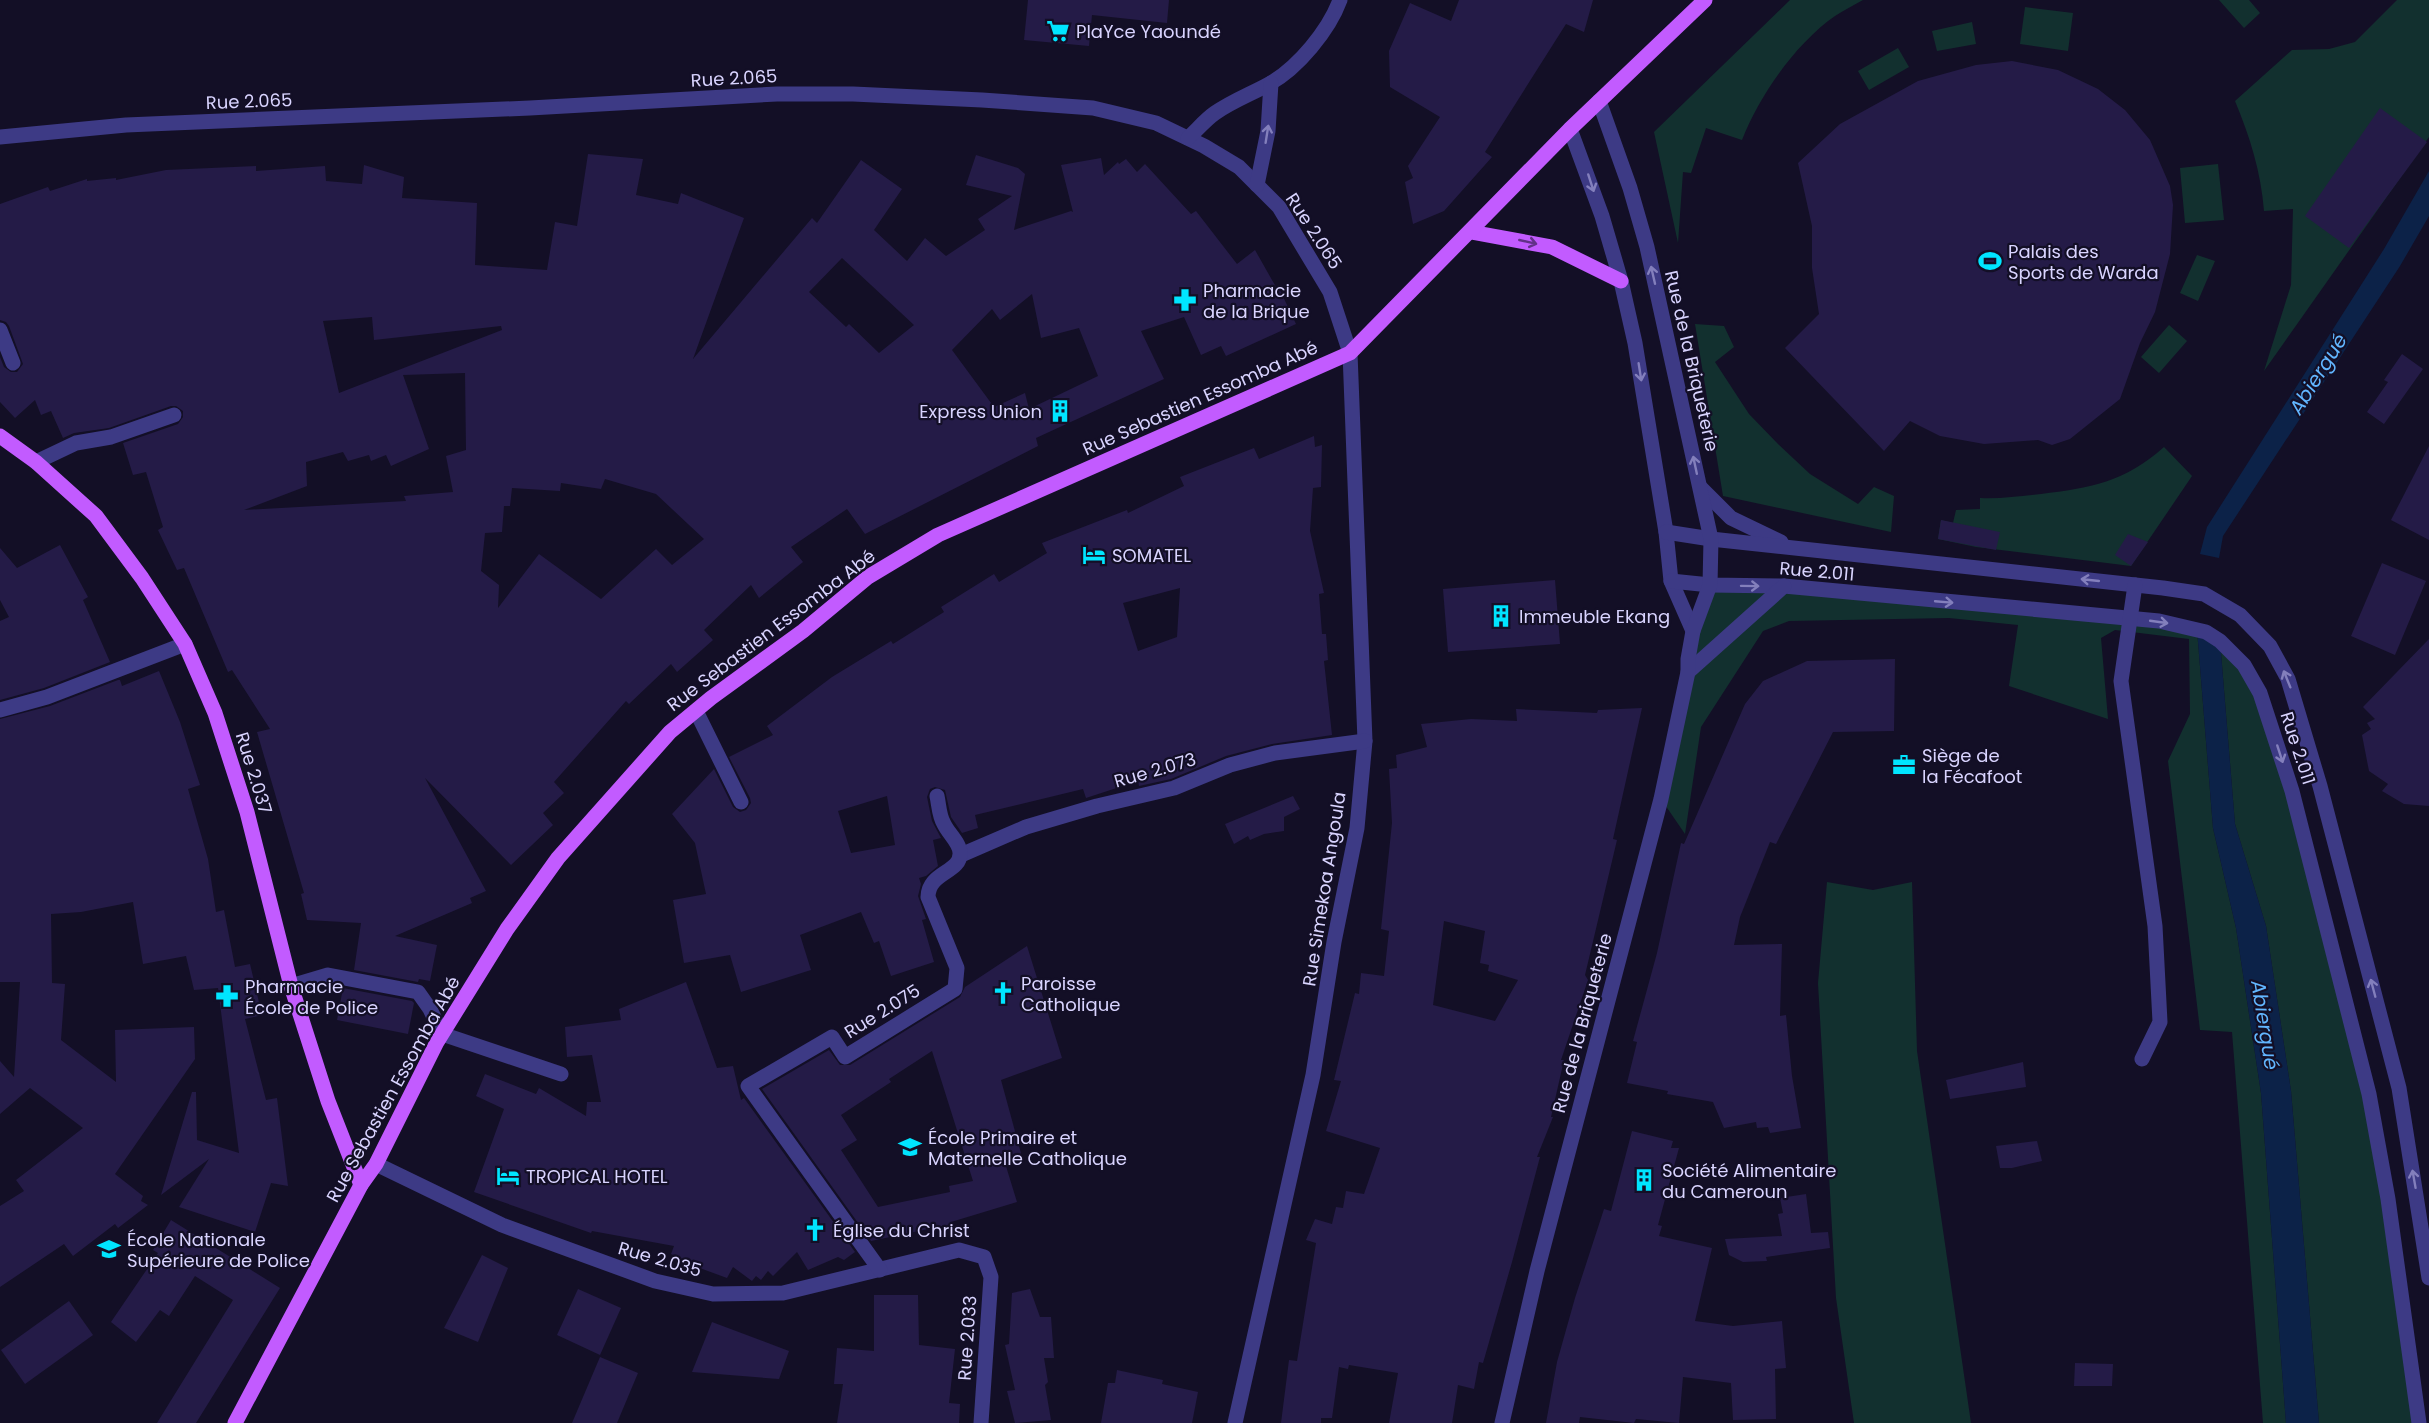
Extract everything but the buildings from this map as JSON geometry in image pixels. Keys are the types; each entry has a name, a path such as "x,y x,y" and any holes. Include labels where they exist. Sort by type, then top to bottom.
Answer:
{"main road":[{"name":"Rue Sebastien Essomba Abé","path":"235,1423 361,1185 375,1164 442,1034 507,929 558,858 670,732 803,631 868,577 938,535 1350,353 1570,129 1705,0"},
{"path":"1471,232 1552,247 1621,281"},
{"name":"Rue 2.037","path":"0,436 36,462 96,516 142,578 185,644 215,714 247,812 291,986 328,1101 361,1185"}],"street":[{"path":"1188,138 1214,114 1242,96 1271,83 1300,59 1334,18 1341,0"},
{"path":"1257,185 1268,131 1271,83"},
{"name":"Rue 2.065","path":"0,137 126,125 565,107 777,94 853,94 1093,108 1156,123 1239,167 1280,207 1330,292 1350,353"},
{"name":"Rue de la Briqueterie","path":"1502,1423 1537,1271 1661,799 1688,672 1693,631 1710,585 1711,539 1647,247 1630,188 1599,102"},
{"path":"1570,129 1602,216 1621,281 1635,343 1666,532 1671,581 1693,631"},
{"path":"0,330 13,363"},
{"name":"Rue Simekoa Angoula","path":"1235,1423 1313,1075 1334,942 1357,828 1365,741 1350,353"},
{"path":"36,462 76,443 111,437 174,415"},
{"path":"1701,489 1731,518 1792,547"},
{"name":"Rue 2.011","path":"1666,532 1711,539 2204,594 2240,615 2270,646 2288,679 2320,786 2399,1088 2429,1278"},
{"name":"Rue 2.011","path":"1671,581 1710,585 1784,586 2159,621 2206,632 2220,641 2244,665 2260,693 2292,791 2369,1094 2388,1199 2419,1423"},
{"path":"2135,585 2121,681 2155,926 2160,1022 2142,1059"},
{"path":"1688,672 1784,586"},
{"path":"0,710 47,697 185,644"},
{"path":"696,711 741,802"},
{"name":"Rue 2.073","path":"961,855 1026,827 1097,806 1174,788 1230,765 1275,753 1365,741"},
{"path":"937,796 942,822 961,855"},
{"name":"Rue 2.075","path":"880,1270 748,1086 832,1037 845,1057 955,989 957,968 928,897 928,888 932,882 958,863 961,855"},
{"path":"291,986 328,975 418,992 430,1009 442,1034 561,1074"},
{"name":"Rue 2.035","path":"375,1164 502,1225 655,1281 713,1294 783,1293 959,1250 984,1257"},
{"name":"Rue 2.033","path":"981,1423 991,1277 984,1257"}],"green space":[{"path":"1790,0 1863,0 1821,27 1793,55 1758,106 1742,140 1706,128 1691,173 1683,172 1678,243 1654,132"},
{"path":"2219,0 2249,0 2260,13 2244,28"},
{"path":"2397,0 2429,0 2429,137 2264,371 2291,285 2293,209 2264,211 2254,155 2235,101 2292,50 2329,49 2355,42"},
{"path":"2025,7 2073,13 2068,51 2020,44"},
{"path":"1972,22 1976,44 1937,51 1932,31"},
{"path":"1898,48 1909,67 1869,90 1858,71"},
{"path":"2218,164 2224,220 2185,223 2180,168"},
{"path":"2197,255 2215,261 2198,301 2180,293"},
{"path":"1695,324 1724,326 1734,347 1715,362 1749,414 1810,474 1858,504 1874,487 1894,496 1891,532 1723,496"},
{"path":"2169,325 2187,341 2159,373 2141,357"},
{"path":"2164,447 2192,476 2131,566 1976,547 1938,539 1941,520 1953,523 1956,510 1980,509 1980,498 2041,494 2091,486 2121,476 2150,459"},
{"path":"1710,585 2197,629 2213,828 2236,928 2261,1093 2286,1423 2263,1423 2232,1032 2200,1030 2168,761 2190,714 2189,639 2115,630 2101,638 2108,719 2009,686 2018,625 1949,618 1789,621 1763,631 1701,727 1685,834 1661,799"},
{"path":"2220,641 2260,693 2369,1094 2419,1423 2319,1423 2291,1091 2266,926 2235,824"},
{"path":"1827,882 1873,890 1912,882 1917,1051 1971,1423 1854,1423 1836,1298 1818,983"}],"water":[{"name":"Abiergué","path":"2429,171 2429,216 2400,266 2223,536 2219,558 2200,554 2207,527 2384,249"},
{"name":"Abiergué","path":"2197,629 2220,641 2235,824 2266,926 2291,1091 2319,1423 2286,1423 2261,1093 2236,928 2213,828"}],"place":[{"name":"PlaYce Yaoundé","path":"1058,31"},
{"name":"Palais des Sports de Warda","path":"1990,261"},
{"name":"Pharmacie de la Brique","path":"1185,300"},
{"name":"Express Union","path":"1060,411"},
{"name":"SOMATEL","path":"1094,555"},
{"name":"Immeuble Ekang","path":"1501,616"},
{"name":"Siège de la Fécafoot","path":"1904,765"},
{"name":"Paroisse Catholique","path":"1003,993"},
{"name":"Pharmacie École de Police","path":"227,996"},
{"name":"École Primaire et Maternelle Catholique","path":"910,1147"},
{"name":"TROPICAL HOTEL","path":"508,1176"},
{"name":"Société Alimentaire du Cameroun","path":"1644,1180"},
{"name":"Église du Christ","path":"815,1230"},
{"name":"École Nationale Supérieure de Police","path":"109,1249"}]}
